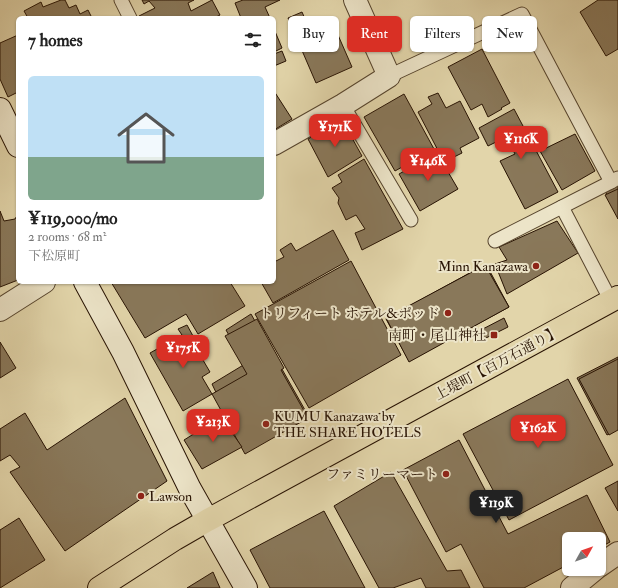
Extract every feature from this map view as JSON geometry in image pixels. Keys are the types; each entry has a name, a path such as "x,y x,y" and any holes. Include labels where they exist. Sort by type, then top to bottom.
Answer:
{"highway":[{"name":"上堤町【百万石通り】","path":"99,588 175,539 208,520 615,299"}],"street":[{"path":"276,143 343,105 389,76 355,0"},
{"path":"0,110 16,142"},
{"path":"0,310 41,284"},
{"path":"86,284 123,352 190,489 246,588"},
{"path":"606,561 618,553"},
{"path":"572,588 587,576"}],"lane":[{"path":"121,0 129,16"},
{"path":"389,76 522,14 614,180 495,241"},
{"path":"343,105 411,220"},
{"path":"562,207 615,299"}],"building":[{"path":"61,0 65,0 69,8 76,5 80,14 88,10 91,16 27,16 24,11 41,2 43,7"},
{"path":"142,0 194,0 188,3 191,11 212,0 220,15 139,16 155,8 149,1 144,4"},
{"path":"243,0 280,0 265,7 269,16 240,16 235,3"},
{"path":"598,0 618,0 618,49 606,56 580,12"},
{"path":"302,12 304,16 293,16"},
{"path":"276,34 282,48 276,51"},
{"path":"16,36 16,93 8,97 0,79 0,43"},
{"path":"339,37 352,67 316,83 303,52 339,52"},
{"path":"482,49 482,52 484,52 510,103 488,117 482,104 471,110 448,67"},
{"path":"282,51 286,61 276,65 276,53"},
{"path":"438,93 446,108 460,101 479,138 460,148 462,153 444,162 418,112 432,104 428,97"},
{"path":"276,94 292,119 276,129"},
{"path":"404,94 434,149 395,171 364,117"},
{"path":"514,109 558,192 525,209 500,161 515,154 506,137 488,146 479,128"},
{"path":"342,120 362,156 328,177 308,139"},
{"path":"575,134 595,171 562,190 540,151"},
{"path":"437,153 458,189 420,211 399,174"},
{"path":"364,159 403,229 362,250 355,233 365,229 356,215 346,220 338,203 339,198 332,188 342,182 338,175"},
{"path":"618,184 618,216 605,191"},
{"path":"618,189 618,219 605,195"},
{"path":"0,211 4,221 15,219 16,217 16,281 0,287"},
{"path":"557,221 578,253 507,294 495,264 507,260 499,247"},
{"path":"333,230 349,260 273,303 262,284 276,284 276,261 284,257 280,250 291,243 296,251"},
{"path":"351,261 401,355 309,408 255,314"},
{"name":"トリフィート ホテル&ポッド","path":"486,264 509,307 409,361 386,319"},
{"name":"トリフィート ホテル&ポッド","path":"485,265 509,307 409,362 386,318"},
{"path":"112,284 231,284 245,306 198,334 186,314 145,338"},
{"path":"251,314 305,410 242,447 212,384 245,364 226,330"},
{"path":"504,318 508,327 484,339 479,331"},
{"path":"257,319 284,368 281,370 308,418 245,454 212,394 247,374 225,336"},
{"path":"187,325 193,336 190,338 210,372 202,377 212,394 183,411 150,353 182,335 178,329"},
{"path":"0,342 16,368 0,378"},
{"path":"618,357 618,429 607,435 577,378"},
{"path":"618,359 618,430 609,435 579,379"},
{"path":"568,379 613,465 509,520 463,434"},
{"path":"125,398 167,481 65,551 10,472 20,467 10,455 0,461 0,429 25,413 47,450"},
{"path":"221,417 242,447 202,469 184,440"},
{"path":"459,440 508,534 587,495 605,532 562,532 562,568 524,588 484,588 461,544 446,552 403,470"},
{"path":"391,472 447,571 461,570 470,588 426,588 421,578 393,588 379,588 334,506"},
{"path":"618,481 618,511 605,488"},
{"path":"324,511 365,588 270,588 250,550"},
{"path":"19,518 45,560 0,588 0,530"},
{"path":"606,534 610,542 606,544"},
{"path":"213,572 220,588 187,588"}],"place":[{"name":"Minn Kanazawa","path":"536,266"},
{"name":"トリフィート ホテル&ポッド","path":"448,313"},
{"name":"南町・尾山神社","path":"494,335"},
{"name":"KUMU Kanazawa by THE SHARE HOTELS","path":"266,424"},
{"name":"ファミリーマート","path":"446,474"},
{"name":"Lawson","path":"141,496"}]}
